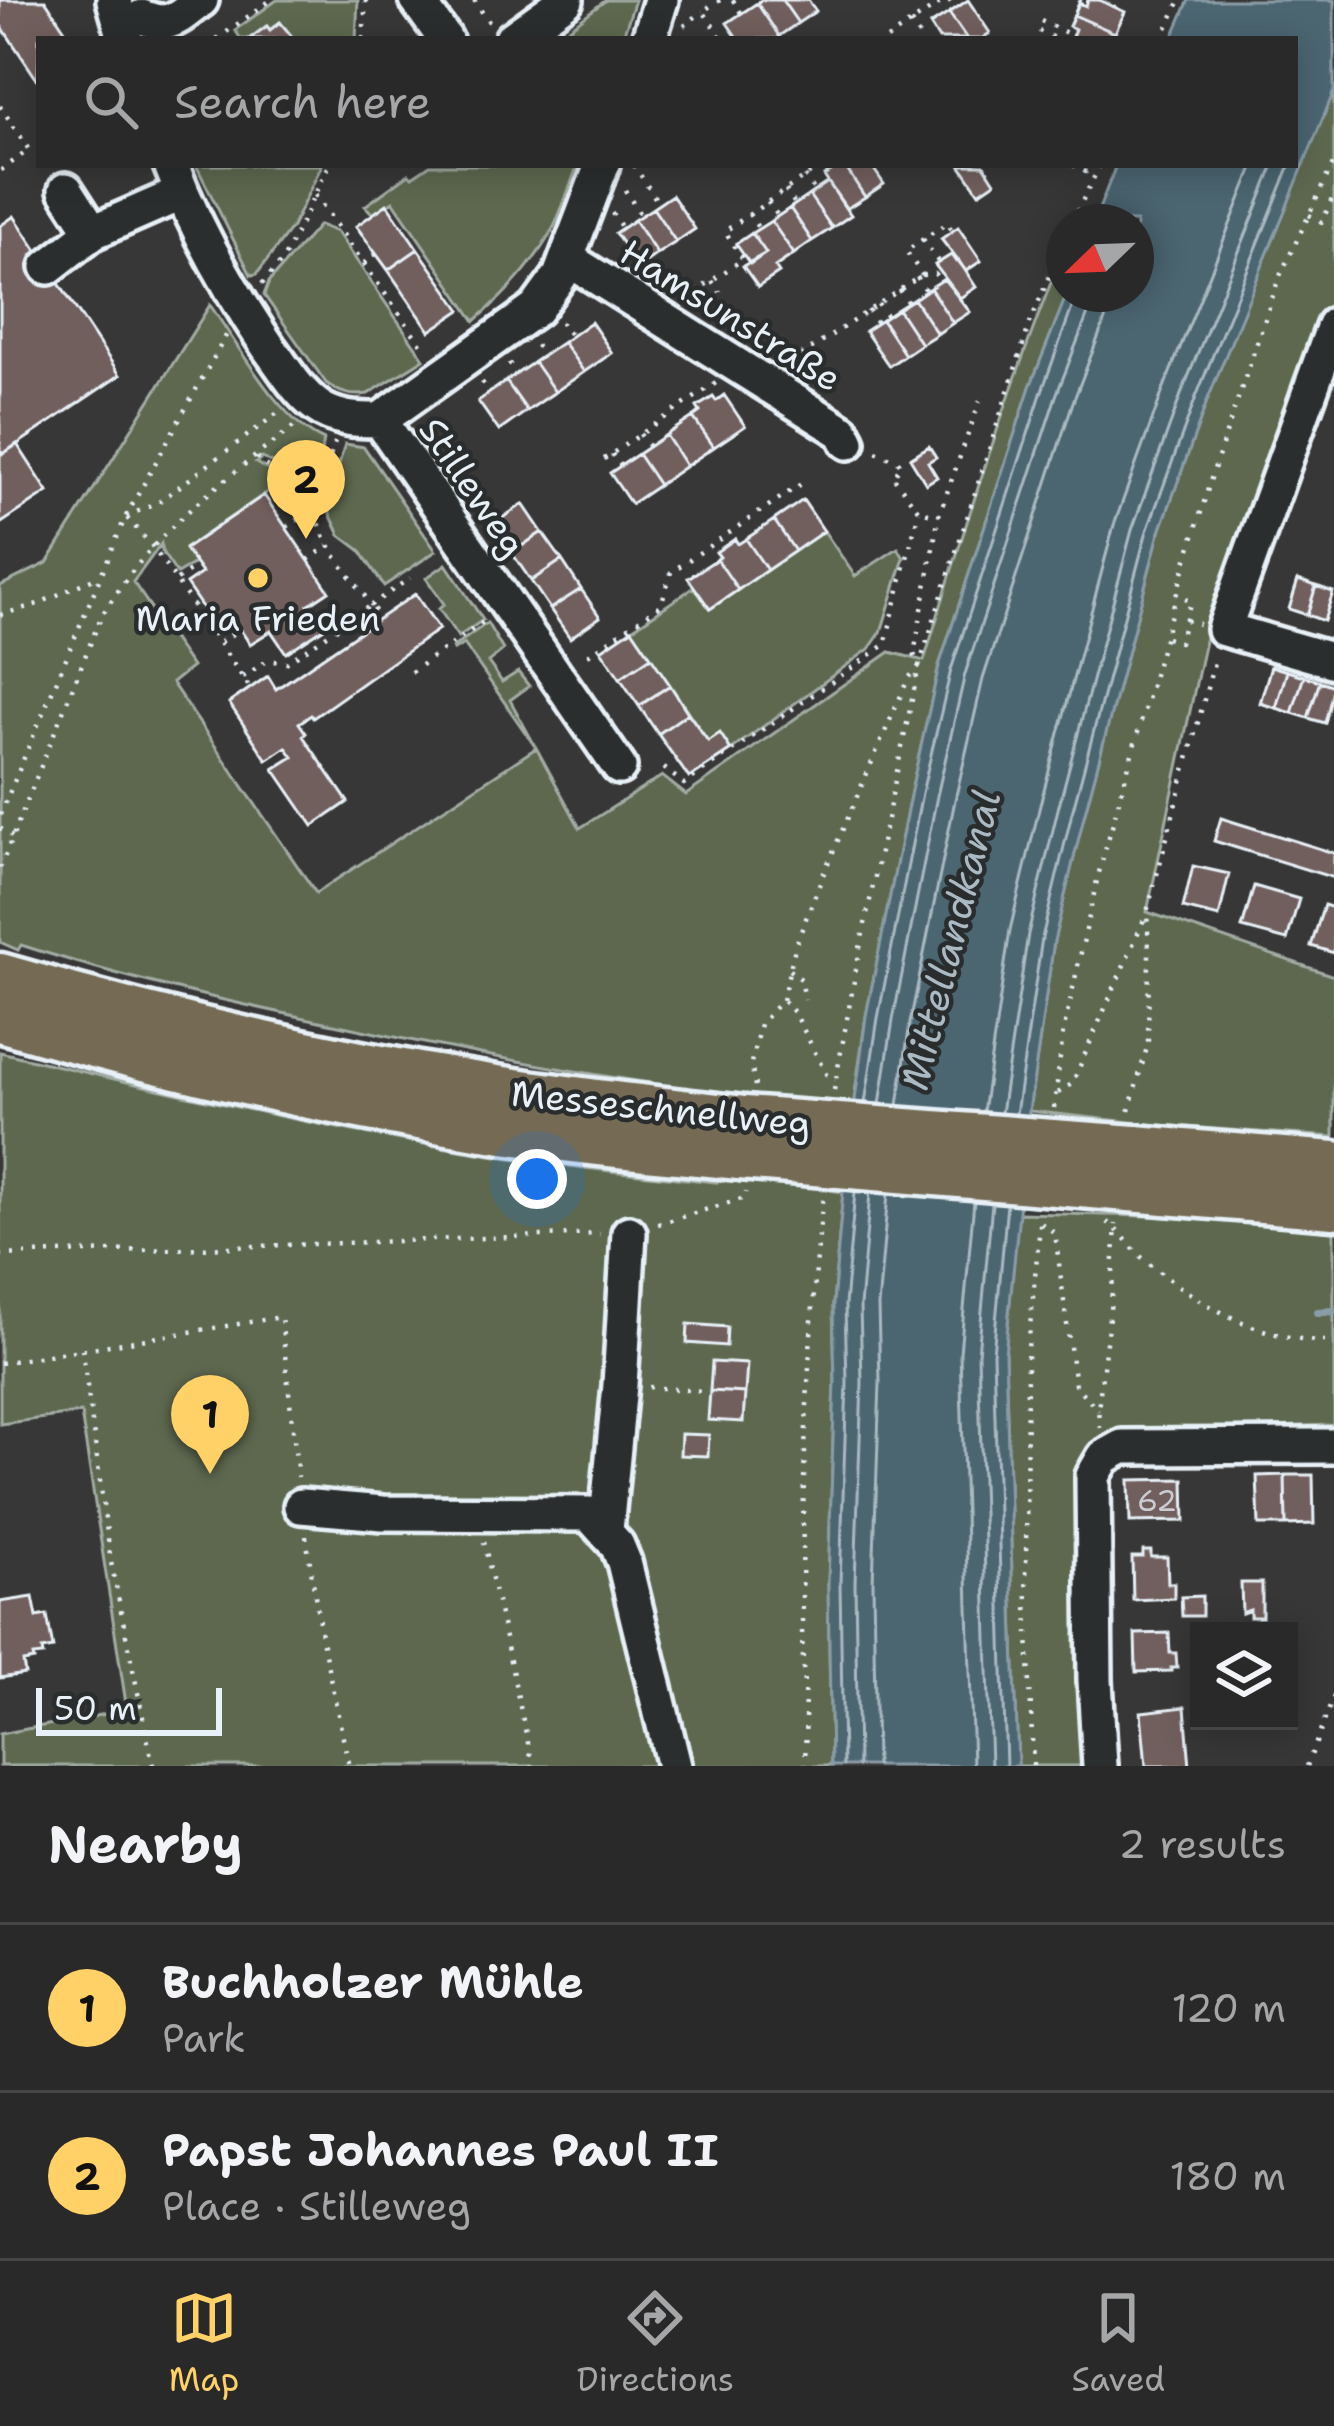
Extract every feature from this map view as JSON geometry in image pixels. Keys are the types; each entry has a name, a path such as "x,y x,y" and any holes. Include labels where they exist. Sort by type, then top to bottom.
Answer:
{"highway":[{"name":"Messeschnellweg","path":"0,978 51,1012"},
{"name":"Messeschnellweg","path":"0,1017 51,1012 181,1028 746,1138 1126,1170 1334,1204"},
{"name":"Messeschnellweg","path":"1126,1170 1334,1166"}],"street":[{"path":"133,16 169,22 201,0"},
{"path":"417,0 443,36"},
{"path":"516,36 566,0"},
{"path":"661,0 662,36"},
{"name":"Hamsunstraße","path":"380,420 536,309 551,291 611,176"},
{"path":"48,267 176,179 190,215 243,310 296,386 319,408 345,419"},
{"path":"66,190 93,232"},
{"name":"Hamsunstraße","path":"568,259 843,432 848,442"},
{"path":"1334,325 1212,626 1334,661"},
{"name":"Stilleweg","path":"345,419 380,420 619,767"},
{"path":"606,1530 629,1233"},
{"path":"1100,1766 1093,1476 1104,1457 1122,1447 1334,1446"},
{"path":"301,1506 383,1513 589,1514 617,1545 624,1562 674,1766"}],"path":[{"path":"221,36 271,0"},
{"path":"363,36 366,0"},
{"path":"474,0 499,36"},
{"path":"662,36 720,0"},
{"path":"733,0 741,14"},
{"path":"894,36 947,0 955,8"},
{"path":"1163,36 1180,0"},
{"path":"929,10 937,21"},
{"path":"703,11 720,36"},
{"path":"1041,20 1069,34 1072,28"},
{"path":"910,23 919,36"},
{"path":"1039,31 1050,36"},
{"path":"226,32 229,36"},
{"path":"0,106 29,150 0,171"},
{"path":"1186,620 1212,626 1147,912 1072,1084 1056,1093 1063,1034 1098,876 1212,475 1279,278 1334,162"},
{"path":"0,815 126,517 223,340 283,260 328,168"},
{"path":"636,168 659,204"},
{"path":"826,168 830,172"},
{"path":"1081,204 1099,168"},
{"path":"665,320 672,308 743,260 724,231 808,171 815,191"},
{"path":"611,176 640,216"},
{"path":"1325,181 1334,184"},
{"path":"786,190 795,204"},
{"path":"1309,215 1322,222 1334,194"},
{"path":"315,195 433,361"},
{"path":"768,202 778,217"},
{"path":"609,212 622,228"},
{"path":"749,214 759,229"},
{"path":"926,291 906,251 947,223 953,231"},
{"path":"923,239 939,263"},
{"path":"364,263 376,254"},
{"path":"776,372 920,276 934,274 940,281"},
{"path":"712,280 720,292"},
{"path":"834,1094 919,666 1046,284"},
{"path":"899,290 908,303"},
{"path":"878,304 887,317"},
{"path":"401,316 413,307"},
{"path":"868,310 877,323"},
{"path":"565,326 571,336"},
{"path":"536,345 543,356"},
{"path":"509,363 516,374"},
{"path":"604,459 721,380"},
{"path":"482,382 489,393"},
{"path":"697,396 702,404"},
{"path":"919,666 914,654 938,515 980,401"},
{"path":"126,517 156,504 286,407"},
{"path":"668,416 676,428"},
{"path":"345,419 320,491 319,521 380,618"},
{"path":"0,868 101,617 118,590 152,546 201,497 302,421"},
{"path":"640,434 649,447"},
{"path":"612,454 621,466"},
{"path":"256,455 264,465 320,491"},
{"path":"898,461 902,467 892,475 920,511 938,515"},
{"path":"588,655 661,605 671,572 730,537 803,482"},
{"path":"774,502 782,514"},
{"path":"664,768 684,784 885,645 920,511"},
{"path":"126,517 152,546 250,688"},
{"path":"287,527 297,520 319,521"},
{"path":"747,521 755,533"},
{"path":"308,560 330,544"},
{"path":"690,560 698,572"},
{"path":"176,581 197,566"},
{"path":"0,615 38,604 100,575"},
{"path":"243,677 268,660 286,663 410,578"},
{"path":"1164,638 1179,642 1186,620 1191,602 1176,596"},
{"path":"356,616 365,629"},
{"path":"411,672 487,620"},
{"path":"219,643 240,628"},
{"path":"0,1255 629,1233 745,1198 751,1063 760,1024 782,1000 796,944 823,875 908,679 919,666"},
{"path":"0,828 12,837"},
{"path":"1033,1766 1026,1577 1027,1358 1040,1222 1055,1233 1075,1385 1098,1410 1126,1170 1148,1044 1147,912"},
{"path":"790,970 801,979 806,1000"},
{"path":"782,1000 795,1013 826,1074 835,1080"},
{"path":"1126,1170 1141,1258 1230,1317 1277,1335 1334,1341"},
{"path":"805,1766 804,1496 824,1188"},
{"path":"0,1363 281,1317 301,1506 321,1635 349,1766"},
{"path":"82,1349 112,1562 153,1766"},
{"path":"620,1385 702,1391"},
{"path":"482,1536 533,1766"},
{"path":"1307,1766 1334,1696"}],"green space":[{"path":"277,0 358,0 356,36 292,36 280,22 253,36 239,36 235,30"},
{"path":"606,0 635,0 623,36 574,36 569,28"},
{"path":"1334,94 1334,304 1205,641 1147,912 1334,976 1334,1137 1029,1111 1054,941 1158,537 1207,401"},
{"path":"198,168 321,168 292,227 257,274 251,275"},
{"path":"426,168 577,168 554,227 538,253 475,321 393,201 373,214 365,206 409,174 412,177"},
{"path":"319,225 337,232 424,359 368,394 346,393 326,383 264,295 269,282"},
{"path":"1046,297 1046,312 1060,312 1030,387 939,666 866,1016 853,1107 663,1085 473,1053 224,1000 0,942 0,586 47,563 210,305 276,400 324,440 313,482 262,458 256,463 285,480 186,548 195,563 177,574 161,544 133,582 192,667 172,683 316,893 536,748 464,644 452,648 487,623 503,650 488,662 502,682 518,672 529,686 510,700 580,828 662,776 686,795 890,652 924,661"},
{"path":"345,444 364,447 436,551 384,586 360,550 340,535 330,514 329,498"},
{"path":"824,531 855,576 898,548 904,558 881,632 869,649 731,750 720,734 708,741 632,629 694,587 710,609"},
{"path":"446,564 483,620 458,637 426,578"},
{"path":"0,1052 271,1114 476,1153 717,1182 719,1174 843,1192 833,1304 828,1583 831,1766 0,1766 0,1734 127,1710 81,1413 0,1424"},
{"path":"1018,1213 1334,1227 1334,1425 1122,1431 1085,1453 1077,1483 1088,1766 1018,1766 1005,1354"}],"water":[{"name":"Mittellandkanal","path":"1189,0 1334,0 1334,91 1207,401 1158,537 1054,941 1029,1111 1005,1354 1018,1766 831,1766 828,1583 833,1304 843,1192 866,1016 939,666 1030,387 1060,312 1154,312 1154,204 1101,204 1115,168 1298,168 1298,36 1173,36"}],"building":[{"path":"0,0 45,0 69,36 36,36 36,78 0,24"},
{"path":"782,0 798,23 779,36 757,3"},
{"path":"782,0 808,0 816,11 798,23"},
{"path":"968,0 990,33 965,36 949,13"},
{"path":"1088,0 1125,12 1115,33 1074,15 1079,3 1086,6"},
{"path":"757,3 779,36 736,36 727,23"},
{"path":"949,13 965,36 937,36 930,25"},
{"path":"1074,15 1115,33 1072,36 1075,29 1069,26"},
{"path":"280,22 292,36 253,36 267,26 270,30"},
{"path":"846,168 865,197 846,209 824,176"},
{"path":"846,168 873,168 884,184 865,197"},
{"path":"962,168 986,168 995,182 979,193"},
{"path":"828,182 851,215 832,228 809,195"},
{"path":"672,195 695,229 676,242 653,208"},
{"path":"809,195 832,228 812,241 790,208"},
{"path":"387,204 418,249 388,270 356,226"},
{"path":"653,208 676,242 657,254 634,220"},
{"path":"790,208 812,241 794,254 771,221"},
{"path":"14,216 120,375 3,454 0,226"},
{"path":"634,220 657,254 639,267 615,233"},
{"path":"771,221 794,254 775,267 779,273 758,287 743,266 766,253 752,233"},
{"path":"958,227 981,261 966,271 941,239"},
{"path":"752,233 766,253 750,264 736,244"},
{"path":"418,249 461,310 430,331 388,270"},
{"path":"951,255 976,287 960,298 935,265"},
{"path":"944,279 970,312 953,323 930,288"},
{"path":"930,288 953,323 937,334 914,299"},
{"path":"914,299 937,334 921,344 898,309"},
{"path":"898,309 921,344 905,355 882,320"},
{"path":"882,320 905,355 889,366 865,331"},
{"path":"591,322 612,353 584,372 563,342"},
{"path":"563,342 584,372 555,392 534,362"},
{"path":"534,362 555,392 527,411 506,381"},
{"path":"506,381 527,411 499,431 478,401"},
{"path":"724,395 745,426 714,447 693,417 700,412 697,407"},
{"path":"693,417 714,447 686,466 666,435"},
{"path":"666,435 686,466 659,485 638,454"},
{"path":"17,444 48,492 0,524 0,450 3,454"},
{"path":"929,446 936,457 928,462 937,477 926,484 910,458"},
{"path":"638,454 659,485 631,504 610,473"},
{"name":"Maria Frieden","path":"264,495 329,591 308,605 324,628 286,653 271,631 250,644 235,622 219,632 186,584 202,573 185,549"},
{"path":"803,500 824,531 795,551 774,520"},
{"path":"523,504 542,532 512,553 492,525"},
{"path":"774,520 795,551 767,570 746,539"},
{"path":"542,532 562,560 531,581 512,553"},
{"path":"735,539 738,544 746,539 767,570 738,590 716,552"},
{"path":"717,559 738,590 710,609 688,578"},
{"path":"562,560 581,589 550,609 531,581"},
{"path":"1298,580 1316,586 1307,615 1289,609"},
{"path":"1316,586 1333,592 1324,621 1307,615"},
{"path":"581,589 600,617 570,638 550,609"},
{"path":"415,594 439,629 313,718 299,723 348,802 313,826 274,769 293,757 286,747 267,760 229,703 268,676 276,689"},
{"path":"632,629 651,657 620,678 601,650"},
{"path":"651,657 670,685 639,706 620,678"},
{"path":"1271,666 1287,671 1276,708 1260,703"},
{"path":"1287,671 1304,676 1292,713 1276,708"},
{"path":"1304,676 1320,681 1308,718 1292,713"},
{"path":"1320,681 1334,686 1325,723 1308,718"},
{"path":"670,685 688,713 658,734 639,706"},
{"path":"688,713 708,741 720,733 731,750 689,778 658,734"},
{"path":"1221,818 1334,853 1334,878 1214,841"},
{"path":"1193,866 1229,874 1219,917 1183,908"},
{"path":"1254,886 1299,899 1287,940 1242,928"},
{"path":"1324,905 1334,908 1334,953 1311,946"},
{"path":"688,1324 727,1327 726,1346 687,1343"},
{"path":"712,1362 747,1364 745,1393 710,1391"},
{"path":"710,1391 745,1393 743,1422 708,1420"},
{"path":"681,1434 709,1435 708,1456 680,1455"},
{"path":"1285,1475 1313,1475 1314,1524 1286,1525"},
{"path":"1285,1475 1286,1525 1259,1525 1257,1476"},
{"path":"1184,1479 1185,1521 1130,1522 1129,1480"},
{"path":"1143,1551 1151,1551 1151,1557 1167,1557 1174,1598 1133,1600 1132,1557 1143,1557"},
{"path":"1241,1583 1262,1583 1262,1617 1250,1617 1250,1610 1242,1613"},
{"path":"1202,1596 1202,1616 1182,1616 1181,1597"},
{"path":"33,1597 37,1617 47,1615 53,1648 23,1662 25,1674 0,1678 0,1602"},
{"path":"1169,1633 1177,1668 1136,1672 1135,1634"},
{"path":"1185,1707 1190,1766 1146,1766 1141,1712"}],"waterway":[{"path":"1318,1312 1334,1311"}],"place":[{"name":"Papst Johannes Paul II","path":"306,539"},
{"name":"Maria Frieden","path":"258,578"},
{"name":"Buchholzer Mühle","path":"210,1474"}]}
